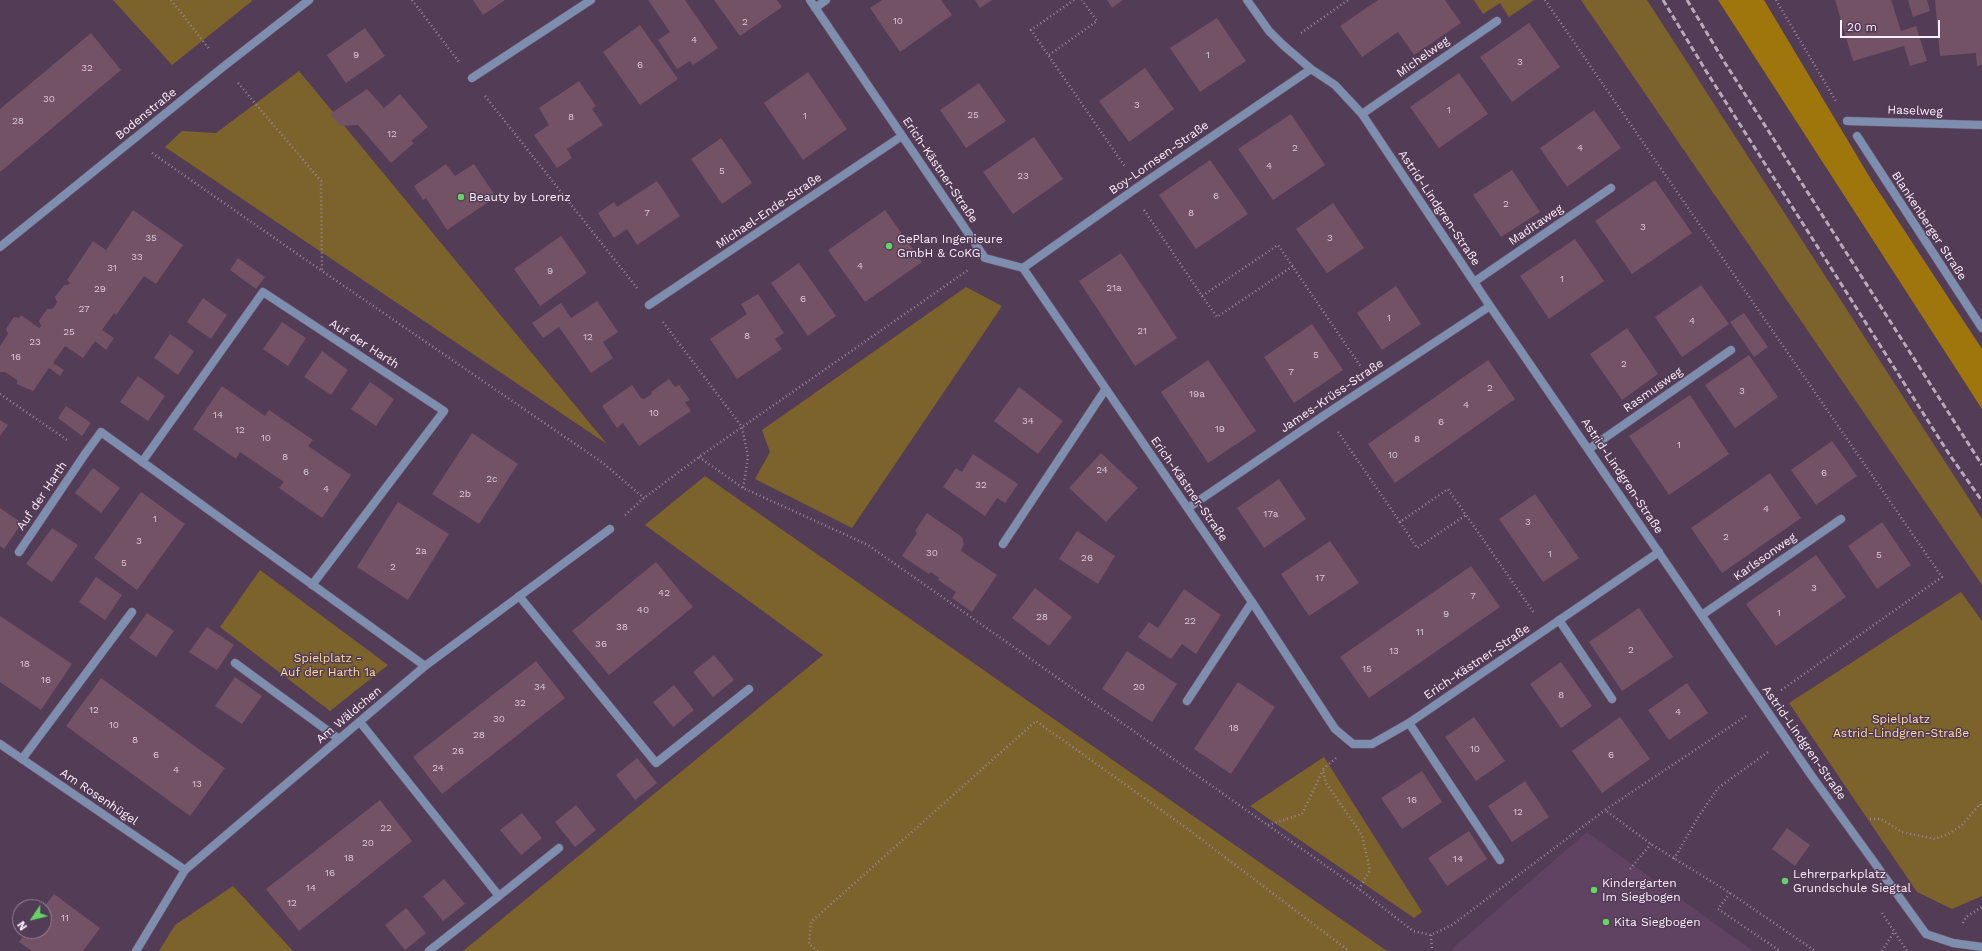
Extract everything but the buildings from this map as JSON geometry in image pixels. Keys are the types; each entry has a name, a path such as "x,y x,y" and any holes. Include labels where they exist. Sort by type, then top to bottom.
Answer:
{"street":[{"name":"Bodenstraße","path":"0,248 223,66 309,0"},
{"path":"472,78 591,0"},
{"name":"Erich-Kästner-Straße","path":"810,0 985,258"},
{"path":"815,8 826,0"},
{"name":"Astrid-Lindgren-Straße","path":"1247,0 1269,31 1283,45 1311,69 1335,85 1362,114 1490,306 1762,704 1848,827 1926,934 1953,943 1982,947"},
{"name":"Michelweg","path":"1362,114 1497,21"},
{"name":"Boy-Lornsen-Straße","path":"1023,268 1138,186 1311,69"},
{"name":"Haselweg","path":"1848,121 1982,125"},
{"name":"Michael-Ende-Straße","path":"649,305 902,136"},
{"name":"Blankenberger Straße","path":"1857,136 1982,328"},
{"name":"Maditaweg","path":"1474,282 1611,188"},
{"path":"985,258 1023,268"},
{"name":"Erich-Kästner-Straße","path":"1023,268 1105,390 1252,602 1335,730 1353,744 1372,744 1408,723 1659,552"},
{"name":"Auf der Harth","path":"142,462 263,292 444,411 312,585"},
{"name":"James-Krüss-Straße","path":"1188,508 1326,414 1490,306"},
{"name":"Rasmusweg","path":"1589,449 1730,350"},
{"path":"1003,544 1105,390"},
{"name":"Auf der Harth","path":"19,552 101,432 425,666"},
{"name":"Karlssonweg","path":"1702,615 1841,519"},
{"name":"Am Wäldchen","path":"136,951 185,870 425,666 610,528"},
{"path":"519,596 656,763 749,689"},
{"path":"1187,701 1252,602"},
{"path":"22,759 132,612"},
{"path":"1559,620 1612,699"},
{"path":"235,663 339,739"},
{"path":"360,722 499,896"},
{"path":"1408,723 1500,860"},
{"name":"Am Rosenhügel","path":"0,744 185,870"},
{"path":"429,951 559,848"}],"path":[{"path":"171,0 223,66 321,181 322,272"},
{"path":"412,0 742,427 748,457 743,488"},
{"path":"1074,0 1031,30 1138,186"},
{"path":"1049,55 1097,21 1082,0"},
{"path":"1283,45 1348,0"},
{"path":"699,457 743,488 868,545 1359,889 1413,931 1431,935 1452,925 1605,810 1762,704 1942,577 1545,0"},
{"path":"1776,0 1848,121"},
{"path":"133,140 322,272 602,463 644,498"},
{"path":"1131,192 1217,317 1293,266"},
{"path":"1202,296 1278,245 1372,384"},
{"path":"610,528 644,498 699,457 985,258"},
{"path":"0,394 85,454"},
{"path":"1326,414 1417,548 1466,515"},
{"path":"1400,522 1448,489 1545,630"},
{"path":"818,951 809,944 811,922 1036,721 1185,827 1349,951"},
{"path":"1268,825 1302,814 1323,769 1353,744"},
{"path":"1674,860 1697,820 1718,788 1770,750"},
{"path":"1323,769 1326,784 1362,834 1370,870 1359,889"},
{"path":"1848,827 1866,819 1881,819 1902,832 1935,839 1962,825 1980,804 1982,808"},
{"path":"1605,810 1674,860 1730,893 1815,951"},
{"path":"1630,869 1651,844"},
{"path":"1730,893 1718,909 1780,951"},
{"path":"1882,951 1894,932"},
{"path":"1431,935 1432,951"}],"shaded area":[{"path":"1718,0 1764,0 1872,181 1982,349 1982,409"},
{"name":"Kindergarten Im Siegbogen","path":"1587,832 1753,951 1452,951 1454,947"}],"green space":[{"path":"113,0 251,0 252,1 172,65"},
{"path":"1474,0 1534,0 1509,17 1500,3 1483,14"},
{"path":"1581,0 1647,0 1982,519 1982,585"},
{"path":"299,71 607,444 165,147 182,131 216,133"},
{"path":"966,287 1002,306 852,528 755,479 770,452 762,430"},
{"path":"705,476 1387,951 463,951 823,655 645,525"},
{"name":"Spielplatz - Auf der Harth 1a","path":"260,570 388,665 330,711 220,627"},
{"name":"Spielplatz Astrid-Lindgren-Straße","path":"1961,592 1982,621 1982,896 1952,909 1917,892 1789,703"},
{"path":"1324,757 1422,912 1414,918 1250,806"},
{"path":"233,886 293,951 159,951 175,925"}],"railway":[{"path":"1663,0 1706,71 1949,454 1982,501"},
{"path":"1687,0 1725,63 1982,465"}],"place":[{"name":"Beauty by Lorenz","path":"461,197"},
{"name":"GePlan Ingenieure GmbH & CoKG","path":"889,246"},
{"name":"Lehrerparkplatz Grundschule Siegtal","path":"1785,881"},
{"name":"Kindergarten Im Siegbogen","path":"1594,890"},
{"name":"Kita Siegbogen","path":"1606,922"}]}
